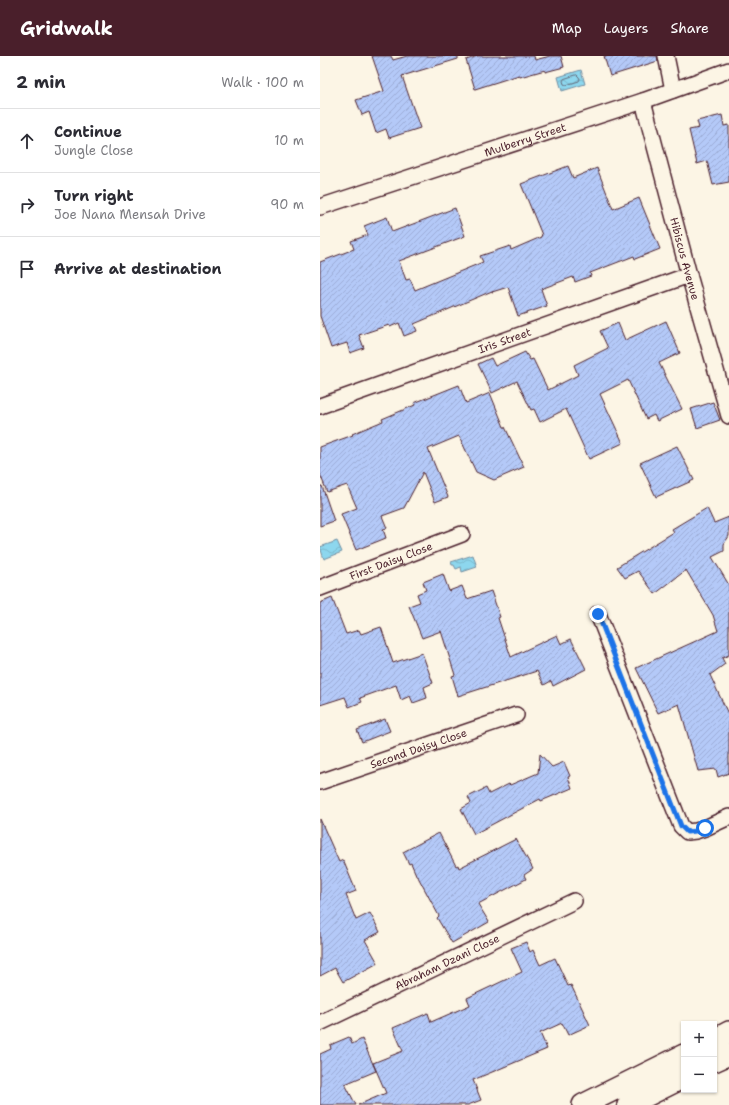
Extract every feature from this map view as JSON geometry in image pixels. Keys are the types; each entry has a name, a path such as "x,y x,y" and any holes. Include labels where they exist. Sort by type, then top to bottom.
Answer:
{"main road":[{"path":"717,1038 729,1032"},
{"path":"717,1060 729,1054"},
{"path":"583,1105 681,1056"},
{"path":"628,1105 681,1078"}],"street":[{"path":"666,56 674,90"},
{"name":"Mulberry Street","path":"320,207 643,101 729,70"},
{"name":"Hibiscus Avenue","path":"643,101 689,275 729,416"},
{"name":"Iris Street","path":"320,406 689,275"},
{"name":"First Daisy Close","path":"320,588 462,534"},
{"path":"598,614 681,826 687,832 696,831 729,817"},
{"name":"Second Daisy Close","path":"320,782 516,714"},
{"name":"Abraham Dzani Close","path":"320,1023 574,901"}],"water":[{"path":"581,70 585,84 562,91 558,77"},
{"path":"337,541 342,552 324,559 320,547"},
{"path":"473,555 477,567 462,572 461,567 456,569 454,565 452,565 451,562"}],"building":[{"path":"372,56 391,56 393,60 407,56 458,56 458,59 402,76 420,128 389,138 386,129 376,133 369,112 362,115 356,100 384,91"},
{"path":"478,56 534,56 535,60 550,56 561,56 564,67 545,72 545,70 520,77 519,75 475,89 466,60"},
{"path":"604,56 657,56 658,61 610,76"},
{"path":"722,115 724,126 729,125 729,182 713,185 707,161 697,164 689,130 699,128 697,121"},
{"path":"568,166 573,178 597,168 613,209 639,198 660,249 635,259 634,256 590,273 591,276 575,282 573,277 541,289 547,306 518,316 508,287 492,291 414,324 417,331 404,336 399,323 390,327 389,325 359,335 364,348 350,353 347,343 331,348 320,316 320,262 354,249 351,241 368,235 364,226 387,217 392,232 455,208 465,236 399,261 406,280 410,279 415,290 483,262 480,256 510,246 511,250 541,237 542,235 521,184"},
{"path":"666,321 680,353 659,363 682,409 657,421 654,415 646,419 628,380 600,394 623,443 589,459 566,409 540,422 534,409 531,410 517,381 492,393 478,364 491,358 495,366 525,352 530,360 533,359 548,390 578,375 574,365 608,348 600,331 618,323 625,340"},
{"path":"459,385 466,403 490,393 504,427 524,467 494,480 476,472 459,436 428,449 448,497 435,502 423,472 404,508 382,516 387,528 383,529 386,538 356,550 341,514 357,508 347,485 327,492 320,474 320,447 353,435 352,434 383,421 382,419 415,405 414,403"},
{"path":"713,402 720,420 697,428 691,409"},
{"path":"677,446 694,480 656,497 640,463"},
{"path":"320,486 322,486 334,521 320,526"},
{"path":"707,508 714,523 729,517 729,536 724,544 724,551 712,557 729,585 729,655 722,658 725,664 710,675 729,716 729,773 718,777 716,769 698,771 679,704 658,713 636,668 718,631 713,615 686,570 655,594 638,571 625,578 617,567 674,532 672,529"},
{"path":"443,574 449,591 462,586 467,599 491,591 511,657 557,635 561,644 571,639 586,669 553,686 551,681 544,685 537,671 458,696 452,676 455,675 441,631 422,638 409,606 420,602 417,594 426,590 423,582"},
{"path":"332,598 346,634 359,630 361,634 381,627 393,663 422,653 433,683 424,687 427,698 413,703 410,696 401,700 396,685 360,698 362,702 349,707 345,697 320,705 320,603"},
{"path":"385,719 390,731 362,742 357,730"},
{"path":"540,754 552,767 564,762 570,776 568,777 572,788 541,801 540,799 474,834 461,809 471,803 468,797 486,788 489,794 509,784 510,785 538,773"},
{"path":"320,819 339,862 343,860 356,891 346,895 356,920 370,913 380,932 365,940 378,963 343,982 335,968 320,976"},
{"path":"439,833 456,866 458,865 459,868 516,839 533,869 524,875 526,879 478,904 489,922 452,943 437,918 439,916 417,877 411,863 409,864 403,852"},
{"path":"526,942 530,952 533,950 540,965 555,958 568,986 571,985 590,1025 568,1035 562,1023 540,1033 547,1049 473,1080 481,1100 468,1105 358,1105 386,1093 373,1063 403,1051 393,1028 428,1013 431,1022 470,1005 467,998 522,972 511,948"},
{"path":"349,1037 352,1044 362,1039 376,1071 345,1084 356,1105 320,1105 320,1054 331,1049 330,1045"}],"route":[{"path":"598,614 681,826 687,832 705,828"}]}
